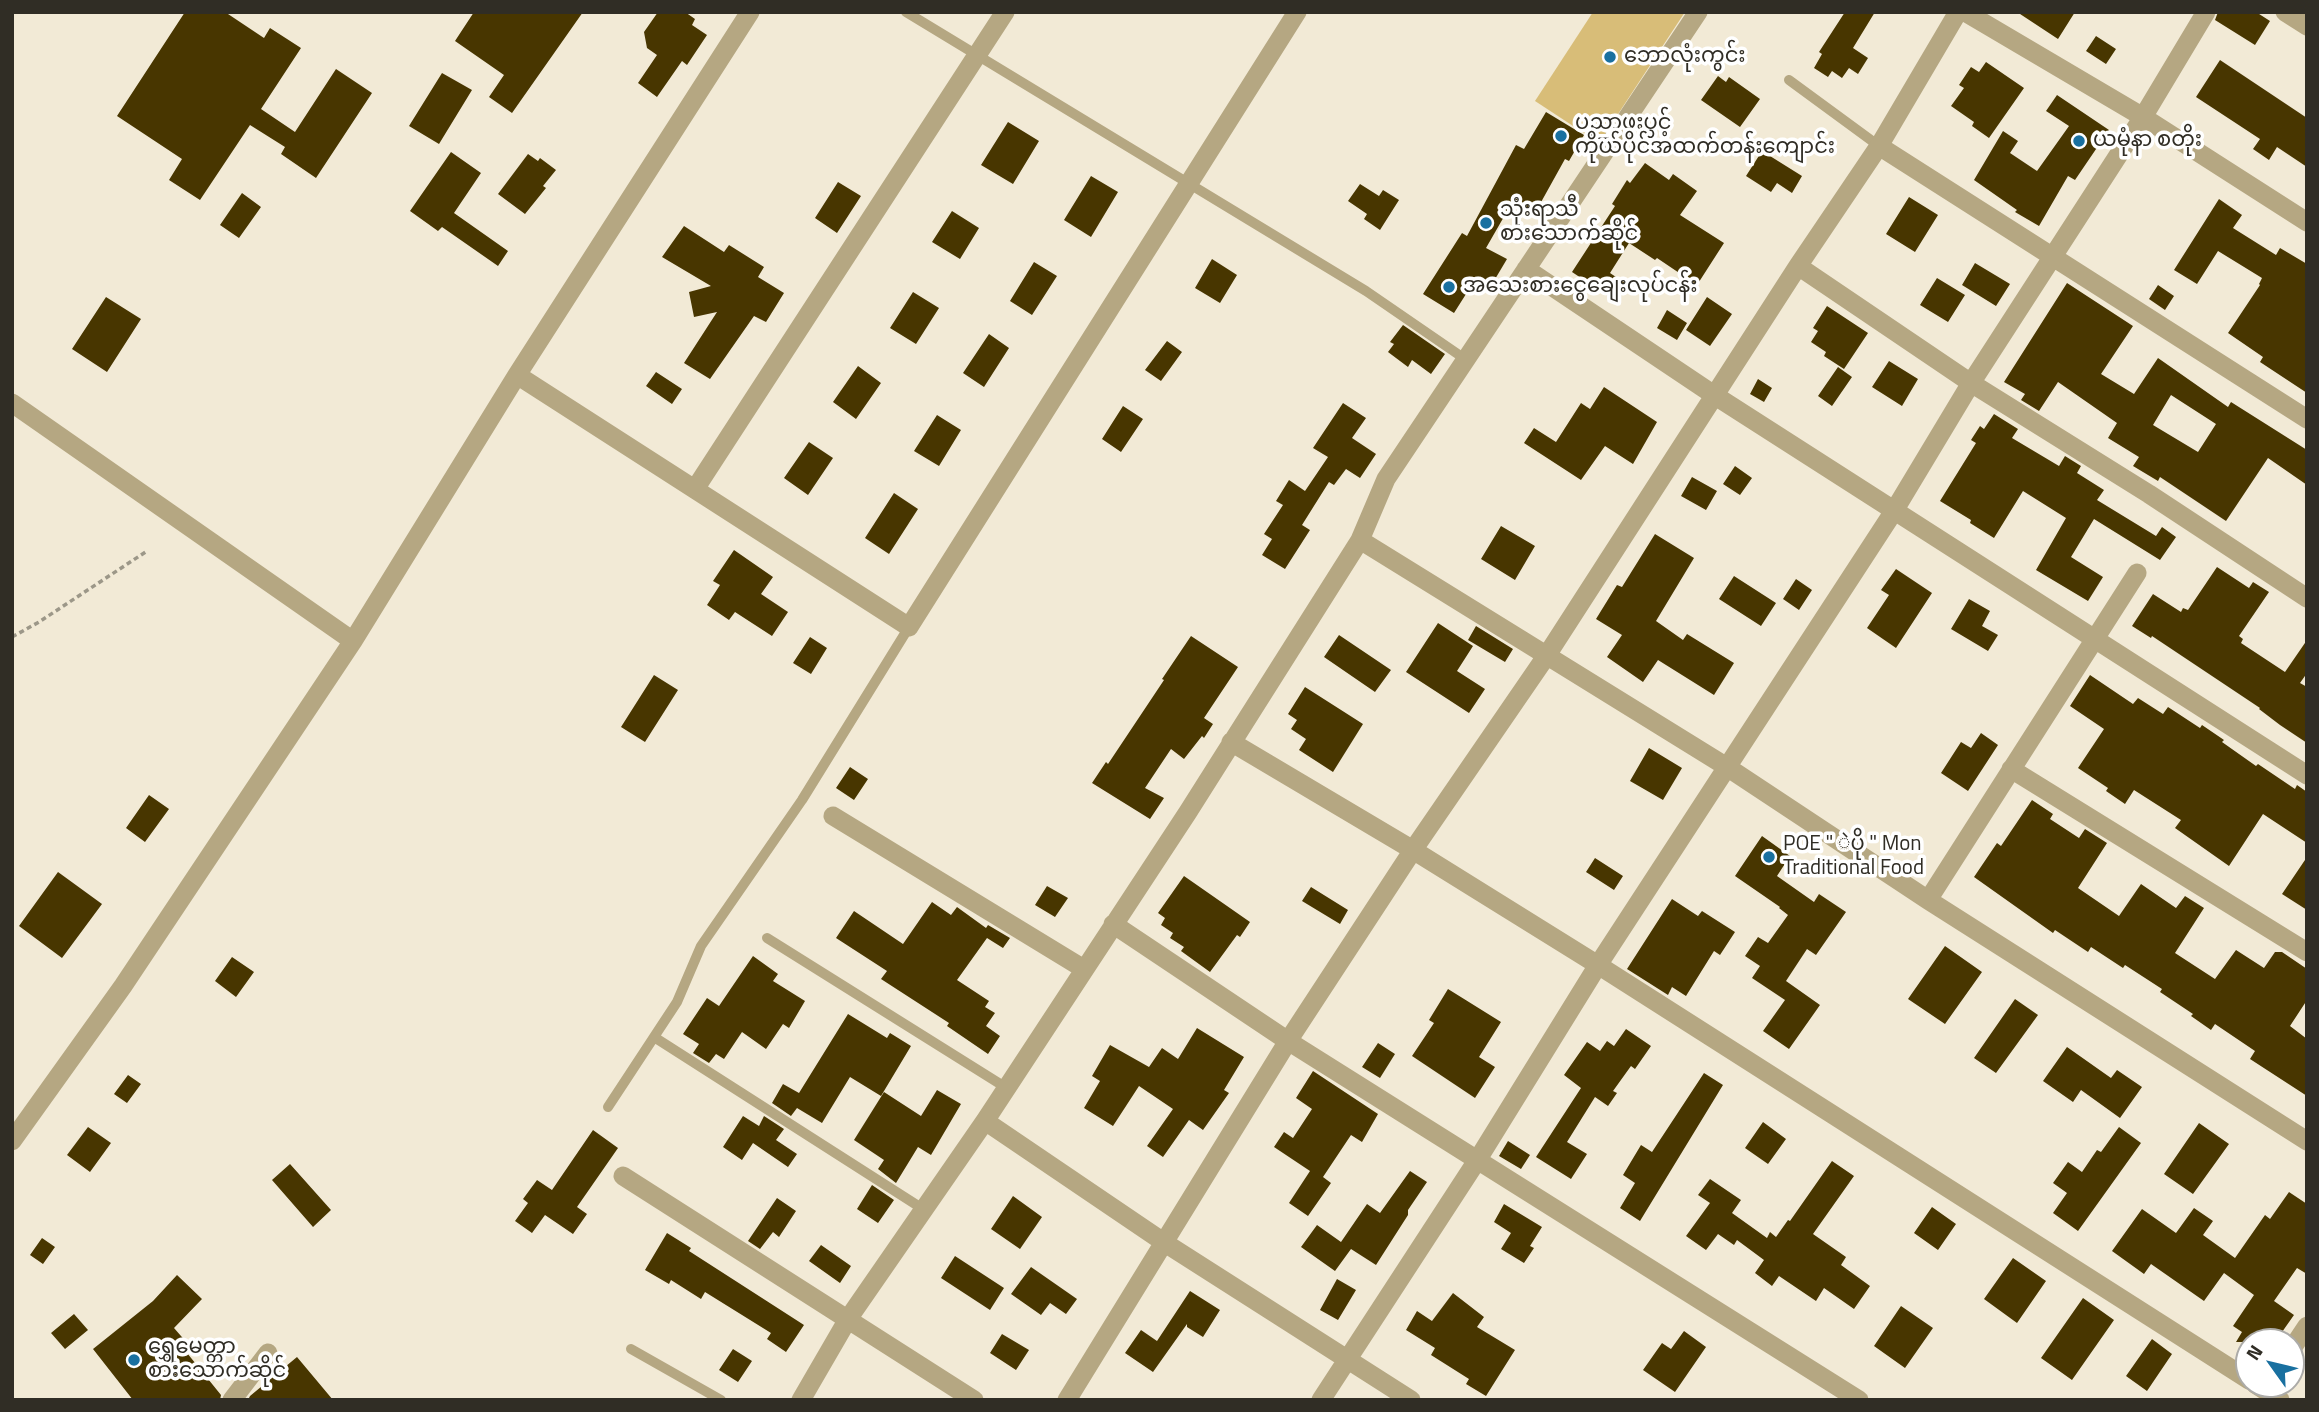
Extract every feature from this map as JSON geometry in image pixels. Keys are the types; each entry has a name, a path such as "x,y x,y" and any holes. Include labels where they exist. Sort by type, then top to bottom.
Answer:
{"street":[{"path":"12,1141 122,986 353,641 517,375 750,12"},
{"path":"695,489 1005,12"},
{"path":"517,375 909,627 1297,12"},
{"path":"801,1400 848,1319 985,1121 1360,540 1386,479 1698,12"},
{"path":"1067,1400 1288,1041 1413,850 1547,654 1798,266 1879,146 1958,12"},
{"path":"1965,12 2143,117 2307,222"},
{"path":"1321,1400 1479,1159 1598,965 1894,511 1971,383 2143,117 2206,12"},
{"path":"2285,12 2307,26"},
{"path":"1879,146 2307,419"},
{"path":"1798,266 1971,383 2149,494 2307,598"},
{"path":"1526,269 1714,396 2307,775"},
{"path":"12,403 353,641"},
{"path":"1360,540 1727,767 1928,900 2307,1141"},
{"path":"1928,900 2137,573"},
{"path":"1231,742 1413,850 1598,965 2235,1373"},
{"path":"2011,769 2307,952"},
{"path":"833,816 1084,969"},
{"path":"1113,925 1288,1041 1859,1400"},
{"path":"985,1121 1165,1243 1411,1400"},
{"path":"623,1176 974,1400"},
{"path":"232,1400 268,1353"}],"lane":[{"path":"906,12 1366,291 1465,359"},
{"path":"1789,80 1879,146"},
{"path":"608,1107 677,1002 701,946 802,800 909,627"},
{"path":"767,937 1005,1087"},
{"path":"654,1037 923,1209"},
{"path":"631,1349 721,1400"}],"path":[{"path":"12,636 61,609 147,551"}],"shaded area":[{"name":"ဘောလုံးကွင်း","path":"1593,12 1685,12 1599,143 1535,101"}],"building":[{"path":"185,12 225,12 264,38 270,28 301,48 261,109 295,132 336,69 372,93 316,178 281,154 285,147 250,125 200,200 169,180 182,159 117,116"},
{"path":"474,12 583,12 512,113 489,97 504,75 455,41"},
{"path":"658,12 685,12 695,19 692,25 707,35 687,65 682,61 657,97 638,83 657,55 647,48 644,32"},
{"path":"1845,12 1875,12 1853,48 1868,58 1858,74 1849,68 1842,78 1832,71 1828,77 1814,68 1822,54 1819,52"},
{"path":"2017,12 2075,12 2058,39"},
{"path":"2218,12 2256,12 2270,21 2255,45 2215,20"},
{"path":"2096,36 2116,49 2106,64 2086,51"},
{"path":"2220,60 2307,118 2307,167 2277,147 2269,160 2253,149 2260,139 2196,97"},
{"path":"1986,62 2024,88 1989,138 1972,126 1974,122 1951,106 1964,88 1959,85 1971,67 1979,72"},
{"path":"442,73 472,90 439,144 409,126"},
{"path":"1718,76 1726,82 1729,77 1760,99 1740,127 1701,100"},
{"path":"2057,95 2109,130 2075,180 2068,176 2039,226 2015,212 2017,210 1974,180 2003,131 2018,141 2010,153 2037,171 2069,126 2046,111"},
{"path":"1546,112 1584,135 1569,161 1565,159 1535,213 1513,201 1486,248 1507,259 1488,291 1473,283 1454,313 1423,294 1462,233 1467,236 1516,145 1524,149"},
{"path":"1008,122 1039,141 1013,184 981,165"},
{"path":"1762,151 1802,176 1792,193 1777,183 1771,192 1746,176"},
{"path":"451,152 481,173 454,213 508,251 498,266 442,227 438,231 410,211"},
{"path":"528,154 538,161 540,158 556,170 543,186 546,188 525,214 498,194"},
{"path":"1645,163 1669,180 1673,174 1697,191 1680,215 1724,243 1697,285 1629,243 1610,273 1625,283 1614,300 1572,272 1615,206 1612,204 1627,180 1630,183"},
{"path":"1091,176 1118,192 1091,237 1064,220"},
{"path":"838,182 861,196 837,233 815,218"},
{"path":"1360,184 1379,196 1383,190 1399,200 1380,230 1364,219 1367,214 1348,201"},
{"path":"242,193 261,207 239,238 220,225"},
{"path":"1909,197 1938,215 1915,252 1886,234"},
{"path":"2219,199 2242,215 2233,228 2276,255 2280,248 2307,264 2307,393 2260,362 2263,357 2228,333 2262,278 2218,251 2197,284 2174,270"},
{"path":"952,211 979,228 960,259 932,242"},
{"path":"684,226 724,252 729,245 764,267 758,277 784,293 766,322 754,316 710,379 684,363 717,312 694,317 689,292 711,286 662,257"},
{"path":"1212,259 1237,275 1220,303 1195,288"},
{"path":"1034,262 1057,276 1032,315 1010,301"},
{"path":"1975,263 2010,284 1996,306 1962,285"},
{"path":"1937,278 1965,295 1948,322 1920,305"},
{"path":"2067,283 2133,326 2101,374 2134,394 2158,358 2228,407 2231,402 2307,450 2307,485 2268,458 2226,521 2160,477 2158,481 2133,466 2139,457 2108,438 2117,423 2058,382 2039,411 2021,400 2025,394 2004,382","holes":["2171,395 2216,424 2198,452 2153,425"]},
{"path":"2158,285 2174,296 2165,310 2149,299"},
{"path":"913,292 939,308 916,344 890,328"},
{"path":"106,297 141,319 107,372 72,349"},
{"path":"1707,297 1732,314 1710,346 1686,330"},
{"path":"1827,306 1868,333 1844,369 1824,356 1826,352 1811,342 1818,331 1813,328"},
{"path":"1667,310 1687,323 1677,340 1657,328"},
{"path":"1403,325 1445,354 1431,374 1412,360 1408,367 1388,352 1394,344 1390,342"},
{"path":"989,334 1009,348 984,387 963,373"},
{"path":"1167,341 1182,352 1161,381 1145,370"},
{"path":"1889,361 1918,379 1902,406 1872,387"},
{"path":"858,366 881,383 856,419 833,402"},
{"path":"1838,367 1852,377 1832,406 1818,396"},
{"path":"656,372 682,389 672,404 646,386"},
{"path":"1758,379 1772,388 1764,402 1750,394"},
{"path":"1604,387 1657,422 1633,464 1605,446 1581,480 1524,443 1534,428 1556,442 1581,403 1590,409"},
{"path":"1343,403 1366,418 1352,438 1376,454 1360,478 1346,469 1334,485 1329,482 1302,525 1310,530 1285,569 1262,555 1272,539 1264,534 1283,505 1276,501 1289,480 1305,491 1328,457 1313,448"},
{"path":"1123,406 1143,419 1121,452 1102,439"},
{"path":"1994,414 2018,429 2012,438 2059,466 2065,456 2081,466 2077,473 2104,490 2097,500 2156,536 2162,527 2176,537 2160,560 2094,519 2071,557 2103,577 2088,601 2036,570 2066,518 2023,491 1994,538 1940,501 1976,443 1971,440 1980,426 1984,429"},
{"path":"937,415 961,430 939,466 914,451"},
{"path":"809,442 833,458 808,495 784,478"},
{"path":"1735,466 1752,478 1740,495 1723,484"},
{"path":"1692,477 1717,491 1706,510 1681,496"},
{"path":"894,493 918,509 889,554 865,538"},
{"path":"1501,526 1535,546 1515,580 1481,559"},
{"path":"1655,534 1694,558 1656,621 1683,640 1687,634 1734,663 1714,695 1658,660 1643,682 1607,657 1622,635 1596,619 1617,585 1622,587"},
{"path":"734,550 773,577 761,594 788,612 772,636 735,612 729,620 707,605 720,585 713,581"},
{"path":"2217,567 2249,588 2253,582 2269,592 2239,636 2243,639 2241,643 2285,672 2307,640 2307,673 2300,683 2307,687 2307,743 2260,708 2152,636 2151,638 2132,626 2153,594 2181,612 2183,608 2188,610"},
{"path":"1896,569 1932,593 1896,648 1867,628 1889,595 1881,590"},
{"path":"1734,576 1776,603 1761,626 1719,599"},
{"path":"1796,579 1812,590 1799,610 1783,599"},
{"path":"1969,599 1990,611 1982,626 1998,635 1988,651 1951,629"},
{"path":"1438,623 1473,646 1457,671 1485,689 1469,713 1406,672"},
{"path":"1476,626 1513,649 1505,662 1468,640"},
{"path":"1339,635 1391,670 1375,692 1324,657"},
{"path":"1191,636 1238,667 1204,718 1213,724 1204,738 1202,736 1184,759 1171,749 1145,788 1164,798 1150,819 1092,783 1106,762 1108,764"},
{"path":"810,637 827,648 811,674 793,663"},
{"path":"654,675 678,690 645,742 621,727"},
{"path":"2090,675 2133,704 2138,698 2163,714 2168,707 2200,728 2202,725 2256,766 2258,764 2295,789 2297,785 2307,792 2307,843 2263,814 2229,866 2175,828 2181,820 2134,790 2125,804 2106,791 2108,788 2078,768 2104,729 2070,706"},
{"path":"1305,687 1363,724 1333,772 1299,750 1306,739 1291,729 1297,720 1288,714"},
{"path":"1981,733 1998,745 1968,791 1941,773 1961,742 1971,748"},
{"path":"1649,748 1682,768 1663,800 1630,781"},
{"path":"850,767 868,779 854,800 836,788"},
{"path":"149,795 169,809 145,842 126,828"},
{"path":"2032,800 2053,814 2050,819 2079,838 2085,829 2107,843 2078,888 2119,916 2141,884 2176,908 2185,896 2204,908 2175,953 2215,979 2236,950 2264,968 2275,952 2282,952 2307,969 2307,1000 2290,1026 2307,1039 2307,1096 2250,1059 2255,1051 2215,1024 2211,1030 2160,992 2162,989 2091,947 2088,952 2055,930 2053,933 1974,877 1997,843 2001,846"},
{"path":"1762,836 1790,856 1777,876 1814,902 1819,894 1846,912 1816,955 1807,949 1786,981 1820,1005 1789,1049 1763,1031 1785,1000 1752,978 1760,966 1745,956 1758,937 1768,943 1788,915 1735,876"},
{"path":"2307,857 2307,910 2282,894"},
{"path":"1595,858 1623,876 1614,890 1586,872"},
{"path":"58,872 102,904 62,958 19,926"},
{"path":"1184,876 1250,922 1210,972 1181,951 1184,947 1170,938 1173,933 1161,925 1165,918 1158,913"},
{"path":"1047,886 1068,898 1055,917 1035,905"},
{"path":"1311,887 1348,910 1340,924 1302,901"},
{"path":"1672,899 1698,916 1702,911 1735,932 1720,955 1714,951 1686,996 1672,987 1668,995 1627,969"},
{"path":"932,902 951,915 957,907 986,928 988,925 1010,938 1003,948 987,938 957,980 989,1001 985,1007 995,1013 986,1026 1000,1036 988,1054 947,1026 949,1023 881,979 887,971 836,938 854,911 903,944"},
{"path":"1945,946 1982,972 1945,1024 1908,999"},
{"path":"753,956 778,974 773,981 805,1001 789,1028 783,1024 766,1049 742,1032 724,1059 716,1054 709,1063 693,1053 699,1044 683,1034 707,998 719,1006"},
{"path":"232,957 254,972 236,997 215,981"},
{"path":"1448,989 1501,1022 1479,1057 1495,1067 1475,1098 1412,1056 1434,1023 1429,1020"},
{"path":"2015,999 2038,1015 1996,1073 1974,1058"},
{"path":"848,1014 887,1038 890,1033 911,1046 881,1096 850,1077 822,1123 797,1108 791,1116 772,1103 783,1084 799,1093"},
{"path":"1197,1028 1244,1057 1224,1090 1229,1093 1203,1130 1189,1120 1163,1157 1147,1146 1173,1109 1139,1086 1113,1126 1084,1108 1100,1081 1092,1076 1110,1045 1149,1067 1162,1048 1178,1059"},
{"path":"1626,1029 1651,1046 1635,1069 1631,1066 1613,1091 1617,1093 1608,1106 1595,1097 1567,1142 1587,1154 1571,1179 1536,1157 1581,1088 1564,1075 1587,1042 1600,1051 1607,1041 1614,1046"},
{"path":"1378,1043 1395,1054 1380,1078 1362,1067"},
{"path":"2067,1047 2111,1078 2117,1070 2142,1087 2120,1118 2081,1090 2073,1102 2043,1081"},
{"path":"1313,1071 1378,1114 1362,1142 1351,1135 1323,1177 1331,1183 1308,1216 1289,1203 1310,1171 1274,1147 1284,1132 1293,1138 1312,1109 1296,1098"},
{"path":"1704,1073 1723,1085 1640,1221 1620,1208 1635,1183 1623,1175 1641,1145 1652,1152"},
{"path":"128,1075 141,1084 127,1103 114,1094"},
{"path":"937,1090 961,1104 931,1155 918,1147 896,1183 878,1169 884,1160 854,1140 884,1092 921,1116"},
{"path":"743,1116 759,1126 764,1116 784,1129 776,1140 797,1154 788,1167 753,1143 742,1160 723,1147"},
{"path":"1763,1122 1786,1139 1768,1164 1745,1148"},
{"path":"2199,1123 2229,1144 2193,1194 2164,1174"},
{"path":"88,1127 111,1143 90,1172 67,1155"},
{"path":"2119,1127 2141,1143 2078,1231 2053,1213 2067,1193 2053,1183 2068,1162 2082,1172 2097,1150 2101,1152"},
{"path":"593,1130 618,1148 577,1207 587,1214 573,1234 545,1215 532,1233 515,1221 528,1203 523,1199 537,1180 552,1190"},
{"path":"1508,1141 1530,1155 1521,1169 1499,1156"},
{"path":"1832,1161 1854,1176 1813,1234 1846,1257 1841,1265 1870,1286 1854,1309 1824,1288 1816,1301 1779,1276 1772,1286 1755,1273 1764,1260 1737,1240 1734,1245 1718,1234 1706,1250 1686,1236 1710,1203 1698,1195 1710,1179 1741,1200 1732,1213 1767,1238 1770,1232 1776,1237"},
{"path":"290,1164 331,1210 313,1227 272,1180"},
{"path":"1410,1171 1427,1182 1376,1265 1351,1249 1335,1271 1301,1247 1317,1225 1341,1242 1367,1204 1380,1213"},
{"path":"872,1185 894,1200 878,1223 857,1209"},
{"path":"2289,1192 2307,1204 2307,1274 2297,1268 2274,1301 2294,1315 2285,1328 2233,1326 2254,1295 2224,1273 2204,1301 2151,1264 2144,1274 2112,1251 2142,1209 2176,1233 2194,1208 2213,1221 2203,1235 2235,1258 2265,1215 2270,1219"},
{"path":"1013,1196 1042,1217 1020,1249 991,1229"},
{"path":"777,1198 796,1211 779,1237 773,1232 760,1249 748,1241"},
{"path":"1504,1204 1542,1227 1530,1246 1534,1248 1524,1263 1501,1249 1511,1233 1494,1222"},
{"path":"1932,1207 1956,1224 1938,1250 1914,1233"},
{"path":"667,1233 691,1248 689,1251 804,1325 786,1352 767,1339 771,1333 705,1292 701,1299 671,1280 669,1284 645,1270"},
{"path":"42,1238 55,1247 43,1264 30,1255"},
{"path":"821,1245 851,1266 840,1283 809,1261"},
{"path":"955,1256 1004,1288 990,1310 941,1278"},
{"path":"2013,1258 2046,1281 2017,1323 1984,1299"},
{"path":"1031,1267 1077,1299 1066,1314 1050,1303 1041,1315 1011,1294"},
{"path":"177,1275 202,1299 174,1328 188,1344 183,1348 221,1395 220,1400 133,1400 93,1349 153,1301"},
{"path":"1337,1279 1356,1290 1338,1320 1320,1310"},
{"path":"1190,1291 1220,1310 1203,1337 1187,1327 1187,1324 1153,1372 1125,1353 1141,1330 1157,1341"},
{"path":"1453,1293 1484,1317 1477,1327 1515,1350 1486,1396 1466,1384 1469,1379 1431,1355 1435,1348 1406,1330 1417,1311 1432,1321"},
{"path":"2083,1298 2114,1320 2072,1380 2041,1358"},
{"path":"1901,1306 1933,1328 1905,1368 1874,1346"},
{"path":"74,1314 88,1330 65,1349 51,1333"},
{"path":"1684,1331 1706,1347 1675,1392 1643,1370 1662,1343 1671,1349"},
{"path":"1002,1334 1029,1350 1016,1370 990,1353"},
{"path":"2152,1339 2172,1354 2147,1391 2126,1376"},
{"path":"733,1349 752,1361 738,1382 719,1370"},
{"path":"297,1357 333,1400 248,1400 250,1396"}],"place":[{"name":"ဘောလုံးကွင်း","path":"1610,57"},
{"name":"ပညာဖူးပွင့် ကိုယ်ပိုင်အထက်တန်းကျောင်း","path":"1561,136"},
{"name":"ယမုံနာ စတိုး","path":"2079,141"},
{"name":"သုံးရာသီ စားသောက်ဆိုင်","path":"1486,223"},
{"name":"အသေးစားငွေချေးလုပ်ငန်း","path":"1449,287"},
{"name":"POE \" ဲပို \" Mon Traditional Food","path":"1769,857"},
{"name":"ရွှေမေတ္တာ စားသောက်ဆိုင်","path":"134,1360"}]}
